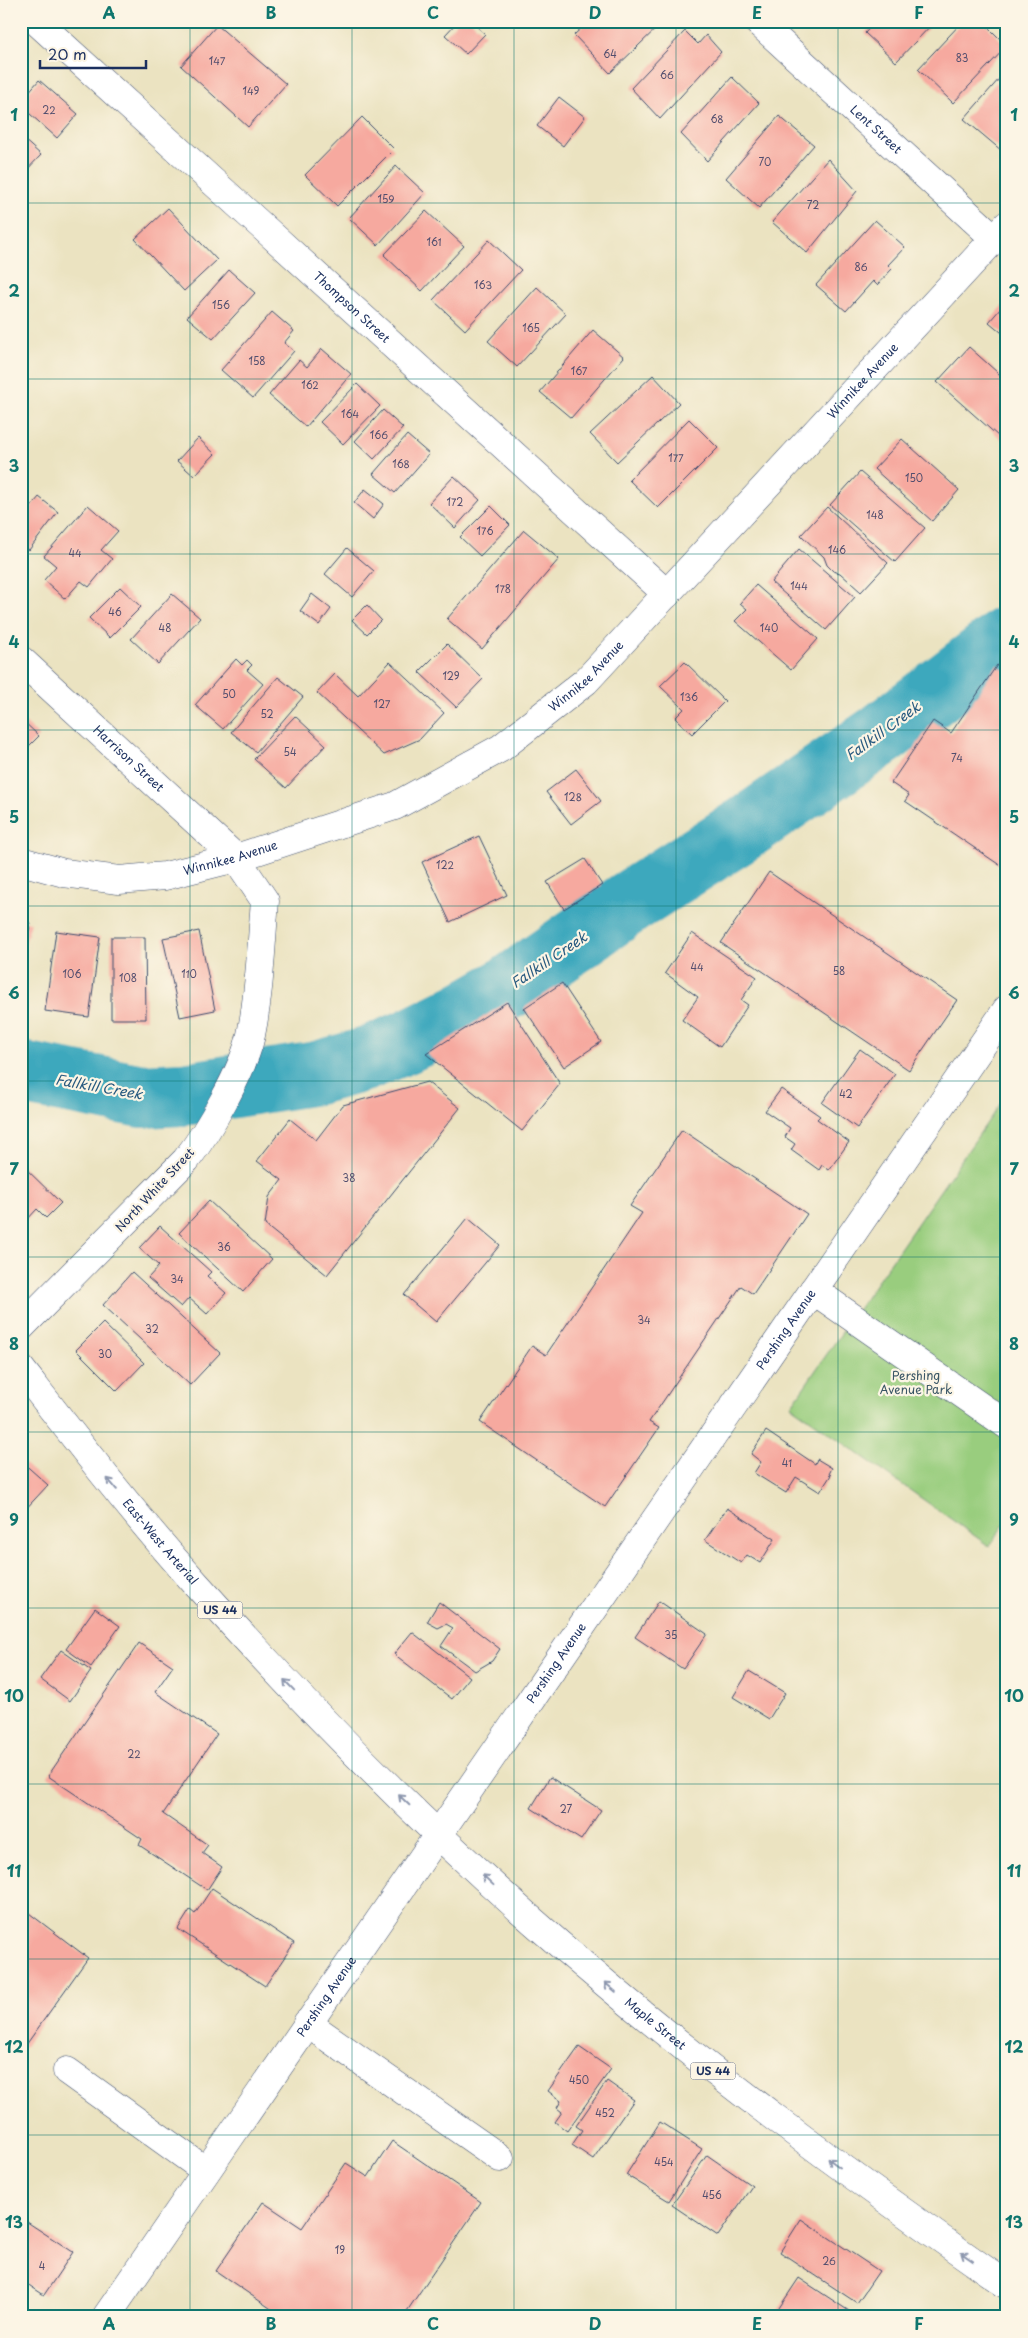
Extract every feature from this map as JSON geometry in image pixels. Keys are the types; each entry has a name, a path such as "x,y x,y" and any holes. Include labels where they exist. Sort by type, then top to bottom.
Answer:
{"main road":[{"name":"Thompson Street","path":"36,21 667,594"},
{"name":"Lent Street","path":"757,21 1001,232"},
{"name":"Winnikee Avenue","path":"21,861 64,873 119,880 165,876 236,858 395,806 501,748 586,681 1001,232"},
{"name":"Harrison Street","path":"21,660 236,858"},
{"name":"North White Street","path":"21,1327 186,1160 204,1135 246,1052 254,1018 265,901 236,858"},
{"name":"Pershing Avenue","path":"106,2317 1007,1009"},
{"path":"813,1290 1007,1425"},
{"name":"East-West Arterial","path":"21,1369 106,1478 195,1584 331,1728 439,1834"},
{"name":"Maple Street","path":"439,1834 556,1942 707,2066 863,2184 1007,2285"},
{"path":"307,2023 500,2158"},
{"path":"67,2071 206,2171"}],"green space":[{"name":"Pershing Avenue Park","path":"1007,1094 1007,1520 989,1546 791,1406"}],"building":[{"path":"458,21 471,21 485,34 466,54 445,35"},
{"path":"589,21 664,21 610,73 574,35"},
{"path":"876,21 935,21 896,62 865,33"},
{"path":"963,21 982,21 1007,46 953,103 918,69"},
{"path":"217,25 286,84 248,127 181,66"},
{"path":"685,31 698,44 706,35 721,52 660,119 631,88"},
{"path":"1007,70 1007,145 1002,151 964,119"},
{"path":"732,77 759,103 707,161 681,134"},
{"path":"39,80 78,114 57,138 21,106 21,101"},
{"path":"559,97 585,117 563,146 537,126"},
{"path":"779,116 814,145 759,208 726,178"},
{"path":"362,117 394,149 337,206 305,175"},
{"path":"21,137 41,155 21,176"},
{"path":"828,159 857,191 807,253 772,222"},
{"path":"396,166 425,193 378,245 349,218"},
{"path":"168,208 217,260 184,291 135,239"},
{"path":"426,211 464,246 422,291 384,255"},
{"path":"875,220 905,247 888,265 892,269 877,285 873,281 846,311 816,285"},
{"path":"489,240 521,270 465,330 433,300"},
{"path":"229,270 255,293 213,339 187,317"},
{"path":"537,287 566,314 517,367 488,341"},
{"path":"1007,301 1007,337 989,322"},
{"path":"272,312 294,331 284,343 294,351 253,398 221,370"},
{"path":"593,330 624,357 571,418 540,392"},
{"path":"969,347 1007,381 1007,444 937,382"},
{"path":"322,349 351,374 306,427 269,395 299,360 307,367"},
{"path":"653,375 679,403 617,462 590,434"},
{"path":"357,384 380,406 343,444 320,422"},
{"path":"383,410 403,428 374,459 355,441"},
{"path":"689,419 718,448 658,508 629,480"},
{"path":"407,435 429,454 395,493 373,474"},
{"path":"198,438 215,454 194,476 177,461"},
{"path":"902,439 959,490 932,521 874,469"},
{"path":"860,472 925,528 895,562 830,505"},
{"path":"454,476 480,500 455,528 429,503"},
{"path":"365,489 384,504 373,519 354,503"},
{"path":"39,497 58,512 29,550 21,544 21,519"},
{"path":"88,505 118,531 101,550 112,559 89,587 81,581 65,599 44,580 56,566 44,556"},
{"path":"491,506 510,525 480,556 460,537"},
{"path":"827,507 888,563 861,592 840,573 833,571 827,565 824,557 801,535"},
{"path":"524,530 559,559 482,649 447,619"},
{"path":"347,548 374,571 352,597 325,574"},
{"path":"799,549 855,597 826,630 771,582"},
{"path":"756,585 818,639 791,670 735,621 747,609 740,603"},
{"path":"120,587 141,607 110,638 89,618"},
{"path":"172,594 200,618 158,664 131,639"},
{"path":"312,594 331,609 319,625 300,611"},
{"path":"367,605 381,620 367,634 352,620"},
{"path":"447,644 483,679 456,707 419,672"},
{"path":"236,659 242,665 247,660 252,665 247,670 263,684 223,729 195,705"},
{"path":"390,662 444,713 420,739 384,755 317,693 335,674 358,696"},
{"path":"685,662 725,701 692,734 675,718 684,709 660,686"},
{"path":"997,665 1007,672 1007,870 905,801 909,795 891,783 933,721 951,733"},
{"path":"278,677 303,697 256,752 231,732"},
{"path":"295,716 326,745 286,788 254,759"},
{"path":"21,719 39,736 21,754"},
{"path":"576,769 601,801 571,824 546,792"},
{"path":"479,836 507,895 450,922 422,862"},
{"path":"585,859 602,885 564,909 547,882"},
{"path":"769,872 957,1000 909,1070 721,943"},
{"path":"21,920 31,923 22,954 21,954"},
{"path":"56,931 100,937 89,1017 45,1011"},
{"path":"199,931 215,1010 180,1017 163,938"},
{"path":"692,933 757,977 741,1000 748,1005 720,1047 682,1020 698,997 665,973"},
{"path":"111,937 145,937 146,1019 111,1019"},
{"path":"562,983 601,1042 564,1067 524,1008"},
{"path":"507,1002 560,1084 522,1131 426,1054"},
{"path":"860,1049 895,1074 857,1128 822,1103"},
{"path":"427,1082 460,1108 327,1275 265,1225 269,1197 282,1180 257,1161 290,1119 316,1140 343,1105"},
{"path":"781,1089 820,1116 817,1119 849,1142 829,1170 822,1165 819,1170 791,1150 795,1144 785,1137 790,1128 765,1111"},
{"path":"682,1130 807,1214 753,1294 741,1286 649,1422 659,1428 605,1507 480,1422 532,1346 546,1355 642,1213 630,1206"},
{"path":"21,1164 61,1203 46,1218 37,1209 26,1221 21,1216"},
{"path":"209,1201 272,1259 243,1292 179,1233"},
{"path":"468,1218 500,1245 436,1322 404,1295"},
{"path":"160,1226 211,1272 207,1276 226,1293 207,1314 189,1298 181,1307 148,1278 159,1266 139,1248"},
{"path":"132,1272 220,1353 190,1385 103,1305"},
{"path":"103,1323 144,1363 117,1391 76,1350"},
{"path":"766,1431 815,1464 817,1459 832,1468 829,1474 831,1475 820,1492 796,1477 786,1493 754,1473 761,1462 751,1454"},
{"path":"21,1461 48,1485 21,1514"},
{"path":"727,1508 775,1539 760,1563 747,1555 741,1563 705,1540"},
{"path":"659,1601 707,1634 683,1669 635,1637"},
{"path":"439,1602 500,1649 492,1661 475,1671 441,1646 453,1628 446,1624 438,1628 427,1622"},
{"path":"95,1608 120,1626 91,1667 66,1649"},
{"path":"412,1632 470,1677 452,1699 394,1654"},
{"path":"139,1643 173,1666 155,1692 217,1734 163,1814 208,1845 202,1853 222,1867 207,1890 139,1845 142,1839 48,1776"},
{"path":"61,1650 91,1671 70,1701 40,1679"},
{"path":"749,1671 785,1693 769,1719 733,1697"},
{"path":"550,1777 601,1810 581,1840 531,1808"},
{"path":"212,1888 294,1943 265,1986 178,1929 190,1910 195,1914"},
{"path":"21,1907 88,1958 21,2052"},
{"path":"579,2047 611,2069 567,2131 555,2122 562,2112 557,2108 561,2101 548,2091"},
{"path":"607,2081 634,2100 593,2159 572,2145 582,2130 576,2126"},
{"path":"660,2122 702,2149 669,2201 626,2175"},
{"path":"392,2141 481,2202 403,2317 283,2317 216,2271 263,2202 302,2228 346,2163 368,2177"},
{"path":"707,2155 752,2186 718,2236 672,2205"},
{"path":"21,2218 73,2252 44,2295 21,2280"},
{"path":"801,2219 879,2271 857,2303 780,2252"},
{"path":"799,2278 849,2311 845,2317 785,2317 777,2311"}],"waterway":[{"name":"Fallkill Creek","path":"21,1073 142,1096 184,1094 317,1073 363,1060 406,1042 462,1014 511,986 630,902 744,829 882,734 1007,638"}]}
